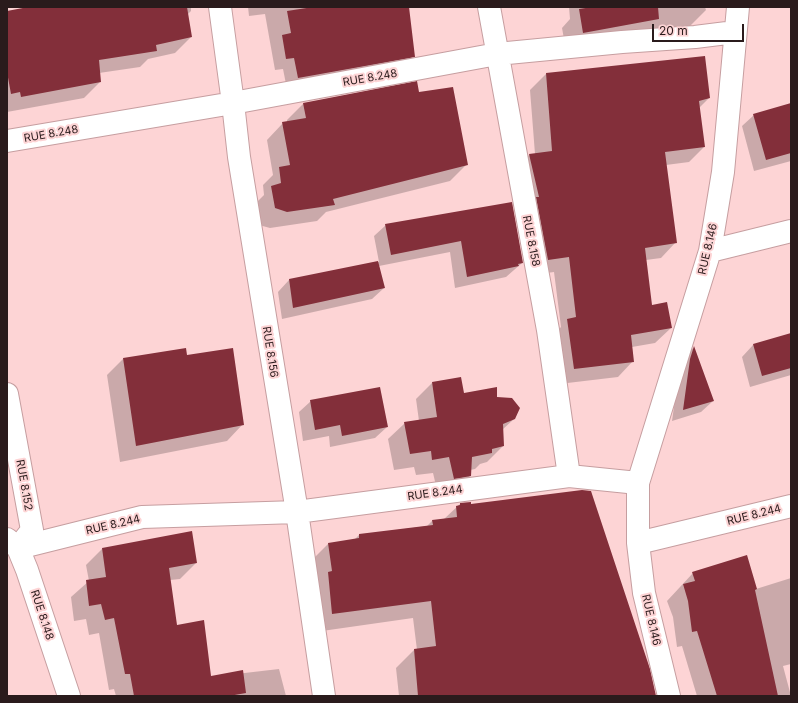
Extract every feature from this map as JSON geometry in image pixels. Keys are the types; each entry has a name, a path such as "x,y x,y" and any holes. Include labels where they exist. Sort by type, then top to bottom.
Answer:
{"street":[{"name":"RUE 8.156","path":"220,7 239,157 297,512 324,696"},
{"name":"RUE 8.158","path":"489,7 548,330 569,476"},
{"name":"RUE 8.146","path":"638,483 710,251 723,172 738,7"},
{"name":"RUE 8.248","path":"7,141 233,103 497,54 622,42 695,37 735,32"},
{"path":"710,251 791,231"},
{"name":"RUE 8.152","path":"7,394 32,530 12,543"},
{"name":"RUE 8.244","path":"12,543 142,517 297,512 569,476 638,483"},
{"path":"638,483 638,543"},
{"name":"RUE 8.244","path":"638,543 791,506"},
{"name":"RUE 8.148","path":"12,543 27,570 69,696"},
{"name":"RUE 8.146","path":"638,543 644,593 669,696"}],"building":[{"path":"28,7 187,7 192,37 156,45 157,51 99,60 101,82 21,97 20,92 11,94 7,72 7,11"},
{"path":"313,7 409,7 415,57 298,78 294,58 286,59 282,35 291,33 287,11"},
{"path":"592,7 658,7 659,19 583,33 579,9"},
{"path":"705,56 710,98 699,101 705,147 665,152 677,243 645,248 652,305 667,302 672,328 631,335 634,362 574,369 567,319 576,317 569,257 548,260 536,197 539,197 529,154 552,151 546,73"},
{"path":"417,81 419,92 453,87 468,165 333,199 335,205 287,212 275,208 271,186 281,183 279,167 290,165 282,122 306,118 303,103"},
{"path":"791,103 791,153 766,160 753,114"},
{"path":"512,202 523,263 518,264 519,266 467,277 461,241 391,255 385,224"},
{"path":"378,261 385,288 293,308 289,279"},
{"path":"791,333 791,368 762,376 753,344"},
{"path":"694,346 714,401 683,410 690,359"},
{"path":"186,348 187,355 233,348 244,425 136,446 123,358"},
{"path":"461,377 464,393 497,387 497,397 512,398 520,408 515,419 503,424 504,446 492,449 492,453 472,457 471,476 454,479 449,457 432,460 431,451 410,454 404,422 437,417 432,382"},
{"path":"380,387 388,427 342,436 340,425 315,430 310,400"},
{"path":"582,490 591,491 650,669 656,696 418,696 414,649 436,646 431,601 332,614 328,572 332,571 328,543 359,538 359,534 433,525 432,520 457,517 456,506 460,505 460,503 471,502 471,504"},
{"path":"192,531 197,563 169,568 177,625 204,620 211,676 243,670 246,693 229,696 134,696 130,674 125,674 114,618 105,620 101,604 89,606 86,580 106,577 102,548"},
{"path":"747,555 757,589 755,590 778,696 717,696 697,631 692,632 688,601 683,584 695,581 692,572"}]}
